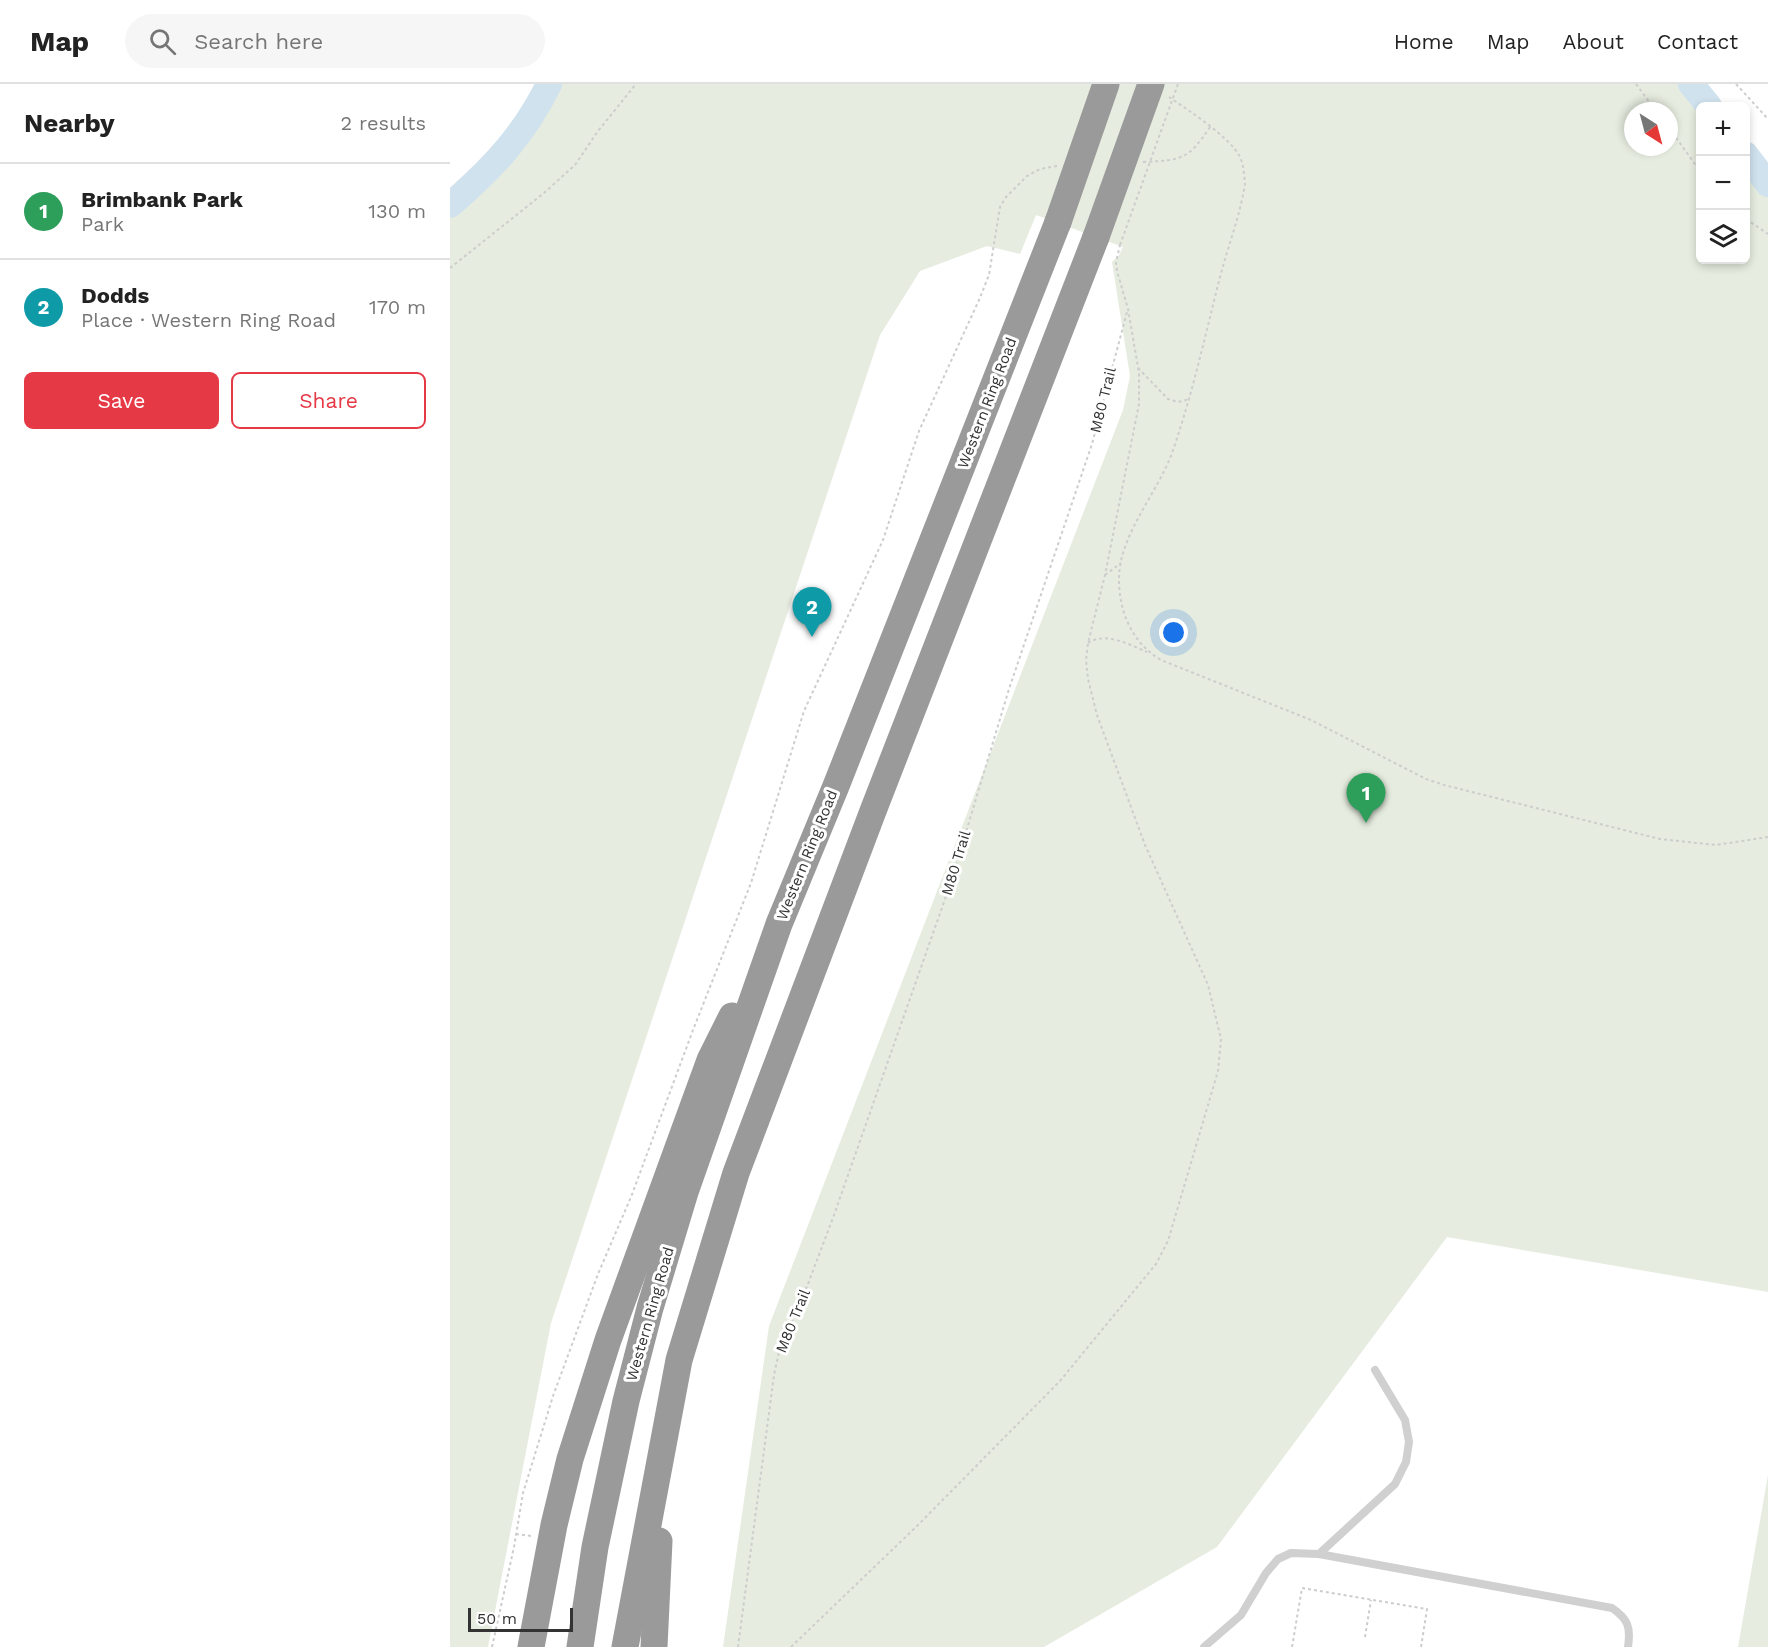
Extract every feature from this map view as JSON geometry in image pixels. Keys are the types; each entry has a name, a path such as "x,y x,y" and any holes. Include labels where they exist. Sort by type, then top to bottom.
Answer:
{"highway":[{"name":"Western Ring Road","path":"580,1647 595,1547 626,1401 650,1308 685,1192 779,924 836,786 1058,222 1107,84"},
{"path":"625,1647 679,1360 736,1173 873,812 1108,241 1160,91"},
{"path":"531,1647 554,1525 570,1459 609,1340 710,1060 779,924"},
{"path":"654,1647 667,1429"}],"lane":[{"path":"1319,1554 1395,1484 1406,1462 1409,1442 1405,1420 1376,1370"},
{"path":"1204,1647 1241,1615 1266,1573 1278,1559 1291,1553 1319,1554 1612,1608 1624,1617 1630,1634 1628,1647"}],"path":[{"path":"450,268 544,194 575,165 598,131 636,84"},
{"path":"791,1647 917,1526 1060,1381 1152,1270 1168,1241 1218,1071 1221,1039 1216,1011 1204,973 1145,845 1097,715 1086,669 1088,644 1105,575 1136,421 1140,389 1128,309 1108,241 1178,84"},
{"path":"1636,84 1649,102"},
{"path":"1736,84 1768,118"},
{"path":"1149,653 1135,636 1126,617 1119,579 1121,563 1128,541 1167,465 1189,398 1245,184 1244,170 1231,144 1160,91"},
{"path":"1133,162 1178,159 1186,156 1199,144 1210,127"},
{"path":"1678,140 1696,164"},
{"path":"492,1647 514,1547 523,1492 553,1396 598,1274 631,1197 693,1029 751,883 804,711 883,540 919,431 989,275 1000,207 1006,197 1028,176 1040,169 1062,165"},
{"path":"1750,222 1768,234"},
{"name":"M80 Trail","path":"738,1647 779,1352 834,1215 951,882 1009,688 1092,444 1128,309"},
{"path":"1138,368 1168,399 1183,402 1189,398"},
{"path":"1105,575 1121,563"},
{"path":"1088,644 1094,640 1107,638 1149,653 1177,667 1311,720 1444,785 1660,839 1716,845 1768,837"},
{"path":"1292,1647 1302,1588 1427,1609 1421,1647"},
{"path":"1365,1637 1371,1600"}],"shaded area":[{"path":"549,84 1691,84 1706,102 1696,102 1696,264 1750,264 1750,160 1768,184 1768,1292 1447,1237 1217,1547 1044,1647 723,1647 769,1326 1123,410 1130,376 1112,262 1123,247 1036,215 1020,254 987,246 920,271 880,335 551,1323 488,1647 450,1647 450,205 494,164 529,119"},
{"path":"1768,1475 1768,1647 1738,1647"}],"waterway":[{"path":"450,205 506,150 529,119 549,84"},
{"path":"1691,84 1706,102"},
{"path":"1747,156 1768,184"}],"place":[{"name":"Dodds","path":"812,637"},
{"name":"Brimbank Park","path":"1366,823"}]}
